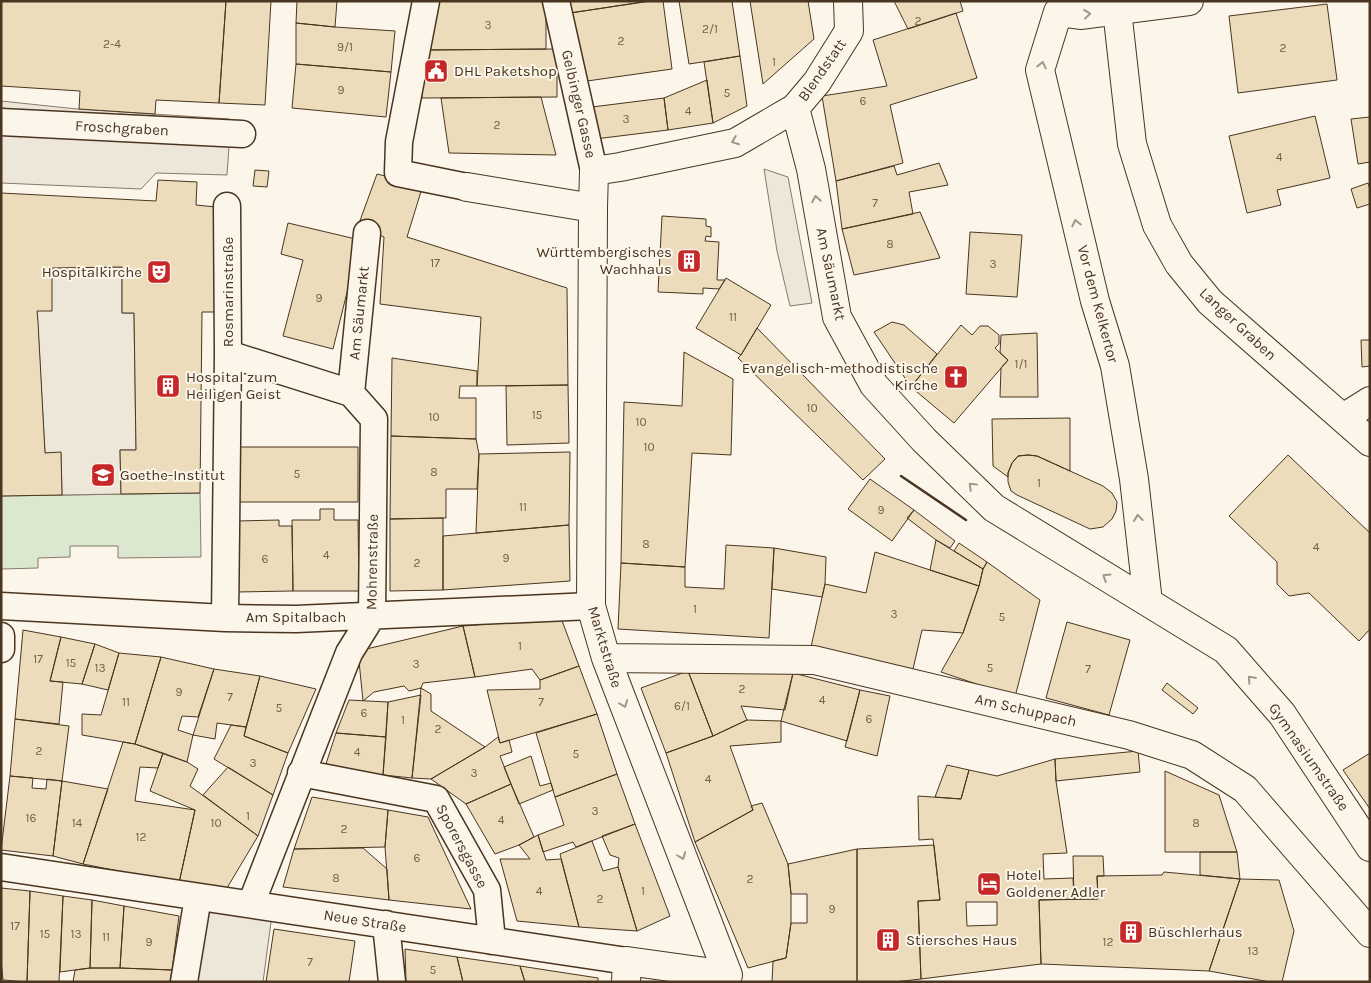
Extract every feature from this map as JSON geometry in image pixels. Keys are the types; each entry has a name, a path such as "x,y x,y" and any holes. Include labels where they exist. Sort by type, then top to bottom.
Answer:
{"street":[{"path":"426,1 399,142 398,173 467,187 593,208"},
{"name":"Gelbinger Gasse","path":"556,1 594,171 593,208"},
{"name":"Blendstatt","path":"795,108 817,82 849,30 848,1"},
{"path":"1052,7 1080,15 1117,6 1189,1"},
{"name":"Langer Graben","path":"1117,6 1132,144 1157,225 1179,264 1210,302 1370,442"},
{"name":"Vor dem Kelkertor","path":"1052,7 1040,70 1095,301 1115,366 1134,479 1148,602"},
{"path":"594,171 735,142 795,108"},
{"name":"Am Säumarkt","path":"795,108 811,169 837,317 874,385 924,440 994,508 1148,602"},
{"name":"Froschgraben","path":"1,122 242,134"},
{"name":"Rosmarinstraße","path":"225,618 228,354 227,206"},
{"name":"Marktstraße","path":"593,208 591,606 606,658 730,979"},
{"name":"Am Säumarkt","path":"351,393 367,233"},
{"path":"228,354 351,393"},
{"name":"Mohrenstraße","path":"251,904 349,653 372,616 374,419 351,393"},
{"path":"1343,418 1370,401"},
{"name":"Gymnasiumstraße","path":"1148,602 1226,650 1282,714 1370,847"},
{"name":"Am Spitalbach","path":"1,606 225,618 296,619 591,606"},
{"path":"1,636 1,650"},
{"name":"Am Schuppach","path":"606,658 814,660 1129,735 1192,755 1245,789 1370,933"},
{"name":"Sporersgasse","path":"301,773 436,799 487,890 492,941"},
{"name":"Neue Straße","path":"1,867 492,941 627,972 730,979"},
{"path":"184,982 198,897"},
{"path":"386,924 392,982"}],"green space":[{"path":"200,493 201,557 118,558 118,546 70,546 70,557 38,558 38,568 1,569 1,496"}],"shaded area":[{"path":"1,101 77,109 229,119 227,175 156,173 141,189 1,183"},
{"path":"764,169 788,177 812,303 790,306 777,251"},
{"path":"122,267 122,313 134,313 136,450 120,450 121,494 62,495 61,453 45,453 37,311 52,268"},
{"path":"198,897 273,907 263,982 184,982"}],"building":[{"path":"1,1 226,1 219,103 156,100 155,114 79,109 80,91 1,86"},
{"path":"226,1 271,1 265,105 219,103"},
{"path":"297,1 337,1 335,27 296,23"},
{"path":"430,1 546,1 546,49 430,50"},
{"path":"568,1 642,1 642,2 570,13"},
{"path":"651,1 663,1 672,69 580,82 570,13"},
{"path":"679,1 732,1 740,56 689,64"},
{"path":"750,1 808,1 814,39 763,84"},
{"path":"894,1 960,1 963,11 908,29"},
{"path":"1327,4 1337,80 1238,93 1229,16"},
{"path":"956,13 977,78 890,105 903,163 836,181 822,96 887,86 873,40"},
{"path":"296,23 395,31 391,72 296,64"},
{"path":"557,49 557,97 422,98 422,50"},
{"path":"740,56 747,106 713,123 704,62"},
{"path":"296,64 391,72 386,117 292,108"},
{"path":"707,80 713,123 668,130 664,98"},
{"path":"541,97 556,155 449,153 441,98"},
{"path":"664,98 668,130 587,140 584,108"},
{"path":"1315,116 1330,178 1277,190 1281,205 1247,213 1229,136"},
{"path":"1370,117 1370,162 1358,164 1351,119"},
{"path":"939,163 948,185 909,192 913,214 842,229 836,181 894,166 897,175"},
{"path":"255,170 269,171 267,187 253,186"},
{"path":"377,174 423,185 407,237 567,288 568,385 477,386 481,317 380,304 384,237 358,226"},
{"name":"Hospital zum Heiligen Geist","path":"158,180 197,182 196,205 216,207 216,312 202,312 200,493 121,494 120,450 136,450 134,313 122,313 122,267 52,268 52,311 37,311 45,453 61,452 62,495 1,496 1,193 156,201"},
{"path":"1368,183 1370,204 1357,208 1351,189"},
{"path":"920,212 940,258 854,275 842,229"},
{"name":"Württembergisches Wachhaus","path":"662,216 706,219 706,226 711,227 711,237 706,236 705,241 719,242 717,280 725,280 719,289 703,288 703,294 658,292"},
{"path":"288,223 360,240 333,349 283,336 303,260 281,254"},
{"path":"970,232 1022,235 1017,297 966,294"},
{"path":"726,278 771,305 741,355 696,328"},
{"path":"892,322 904,325 937,354 911,387 874,332"},
{"name":"Evangelisch-methodistische Kirche","path":"961,325 972,335 980,326 988,326 999,335 999,344 995,348 1008,360 954,423 911,387"},
{"path":"757,328 885,459 863,480 738,358"},
{"path":"1037,333 1038,397 1000,397 1001,368 1008,360 1000,353 1001,335"},
{"path":"1361,340 1370,340 1370,366 1362,367"},
{"path":"684,352 733,379 731,455 692,453 685,567 621,563 624,402 682,406"},
{"path":"392,358 477,371 477,386 460,386 459,398 476,398 476,439 391,436"},
{"path":"568,385 569,443 507,445 506,386"},
{"path":"1070,418 1070,471 1037,456 1028,455 1018,456 1012,463 1008,477 993,466 992,419"},
{"path":"391,436 476,439 479,454 477,489 446,489 446,518 390,519"},
{"path":"236,447 358,447 358,502 236,502"},
{"path":"570,452 569,525 476,533 479,454"},
{"path":"1288,455 1370,533 1370,629 1359,641 1309,593 1289,596 1277,584 1277,562 1229,516"},
{"path":"1018,456 1037,456 1103,486 1112,493 1117,502 1116,511 1112,519 1103,527 1090,529 1011,491 1008,473 1012,463"},
{"path":"870,479 914,510 892,541 848,509"},
{"path":"320,509 334,509 334,520 358,520 359,591 293,591 292,520 320,520"},
{"path":"914,510 955,541 950,548 907,518"},
{"path":"443,518 443,590 390,591 390,519"},
{"path":"279,520 279,526 292,526 293,591 237,592 237,521"},
{"path":"569,525 570,581 443,590 443,536"},
{"path":"936,540 983,569 979,586 930,570"},
{"path":"959,543 987,562 983,569 954,551"},
{"path":"726,545 774,548 769,638 618,629 621,563 685,567 685,587 724,589"},
{"path":"774,548 826,557 825,584 822,597 772,589"},
{"path":"875,552 979,586 963,633 922,630 913,669 811,647 825,584 866,593"},
{"path":"987,562 1040,600 1015,697 941,672 963,633 983,569"},
{"path":"561,618 579,666 540,680 532,669 475,677 463,626"},
{"path":"1067,622 1130,640 1109,715 1046,698"},
{"path":"463,626 475,677 423,683 421,688 409,691 404,686 374,692 363,701 358,651"},
{"path":"23,630 61,637 50,681 63,682 59,724 15,719"},
{"path":"61,637 95,644 82,684 50,681"},
{"path":"95,644 119,653 108,690 82,684"},
{"path":"119,653 161,657 135,744 82,735 82,714 101,715"},
{"path":"161,657 214,669 198,717 182,716 178,730 193,735 187,762 135,744"},
{"path":"579,666 597,714 500,743 487,690 540,689 540,680"},
{"path":"214,669 260,676 246,727 217,723 215,739 193,735"},
{"path":"688,671 713,736 666,753 641,688"},
{"path":"688,671 793,673 785,710 741,706 747,720 713,736"},
{"path":"793,673 860,690 847,741 781,721"},
{"path":"260,676 316,689 288,753 244,736"},
{"path":"1167,683 1198,708 1193,714 1162,690"},
{"path":"421,688 431,694 431,711 485,747 431,779 412,778"},
{"path":"860,690 890,696 877,756 845,747"},
{"path":"421,695 412,778 383,775 388,702"},
{"path":"349,700 388,702 386,737 336,733"},
{"path":"597,714 617,774 555,797 536,733"},
{"path":"15,719 69,726 62,781 10,776"},
{"path":"747,720 781,721 781,742 730,746 753,810 695,842 666,753 713,736"},
{"path":"231,725 246,727 244,736 288,753 273,795 214,759"},
{"path":"336,733 386,737 383,775 325,767"},
{"path":"498,737 500,743 509,740 512,752 500,756 511,784 466,804 431,779 485,747"},
{"path":"123,742 163,753 158,768 140,767 135,801 195,810 179,883 83,864"},
{"path":"1138,751 1140,772 1056,781 1055,759"},
{"path":"163,753 187,762 198,769 190,786 258,836 224,893 179,883 195,810 150,791"},
{"path":"1370,753 1370,809 1343,770"},
{"path":"531,756 540,786 551,783 553,790 519,804 504,767"},
{"path":"1055,759 1056,781 1067,853 1043,854 1044,879 1073,878 1074,899 1039,900 1041,964 921,979 918,901 940,900 933,839 919,840 918,796 961,799 969,770 997,776","holes":["966,902 997,902 997,925 967,926"]},
{"path":"947,765 969,770 961,799 935,797"},
{"path":"228,767 273,795 258,836 203,795"},
{"path":"1165,771 1219,795 1237,852 1165,852"},
{"path":"617,774 635,824 576,847 573,842 543,852 538,835 564,825 555,797"},
{"path":"10,776 33,778 32,788 46,789 47,779 62,781 53,856 1,850"},
{"path":"62,781 108,789 83,864 53,856"},
{"path":"511,784 534,837 495,854 466,804"},
{"path":"312,797 388,810 385,847 294,849"},
{"path":"762,803 788,864 791,923 786,958 748,968 695,842 753,810 751,806"},
{"path":"388,810 428,817 471,909 389,900 385,847"},
{"path":"635,824 670,916 637,931 618,867 619,858 610,855 602,836"},
{"path":"538,835 546,860 561,859 579,927 517,921 500,859 530,859 519,845"},
{"path":"592,841 603,871 618,867 637,931 579,927 560,854"},
{"name":"Stiersches Haus","path":"934,845 940,900 918,901 921,979 894,982 857,982 857,849"},
{"path":"363,848 387,869 389,900 283,887 294,849"},
{"path":"857,849 857,982 772,982 773,961 786,958 791,923 807,923 807,894 791,894 788,864"},
{"path":"1200,852 1237,852 1240,879 1200,875"},
{"path":"1073,856 1103,856 1104,876 1097,876 1098,899 1074,899"},
{"name":"Büschlerhaus","path":"1164,872 1240,879 1209,971 1041,964 1039,900 1098,899 1097,876 1162,875"},
{"path":"1240,879 1279,880 1294,931 1282,982 1270,982 1209,971"},
{"path":"1,888 30,891 27,982 3,980 1,960"},
{"path":"30,891 63,896 59,982 27,982"},
{"path":"63,896 92,900 90,968 60,972"},
{"path":"92,900 124,906 120,968 90,968"},
{"path":"124,906 179,916 172,970 120,968"},
{"path":"274,929 355,941 349,982 266,982"},
{"path":"405,949 457,957 463,982 406,982"},
{"path":"457,957 520,966 525,982 463,982"},
{"path":"520,966 598,978 598,982 525,982"},
{"path":"90,968 172,970 170,982 73,982 75,970"}],"wall":[{"path":"901,476 966,520"}],"place":[{"name":"DHL Paketshop","path":"436,71"},
{"name":"Württembergisches Wachhaus","path":"689,261"},
{"name":"Hospitalkirche","path":"159,272"},
{"name":"Evangelisch-methodistische Kirche","path":"956,377"},
{"name":"Hospital zum Heiligen Geist","path":"168,386"},
{"name":"Goethe-Institut","path":"103,475"},
{"name":"Hotel Goldener Adler","path":"989,884"},
{"name":"Büschlerhaus","path":"1131,932"},
{"name":"Stiersches Haus","path":"888,940"}]}
